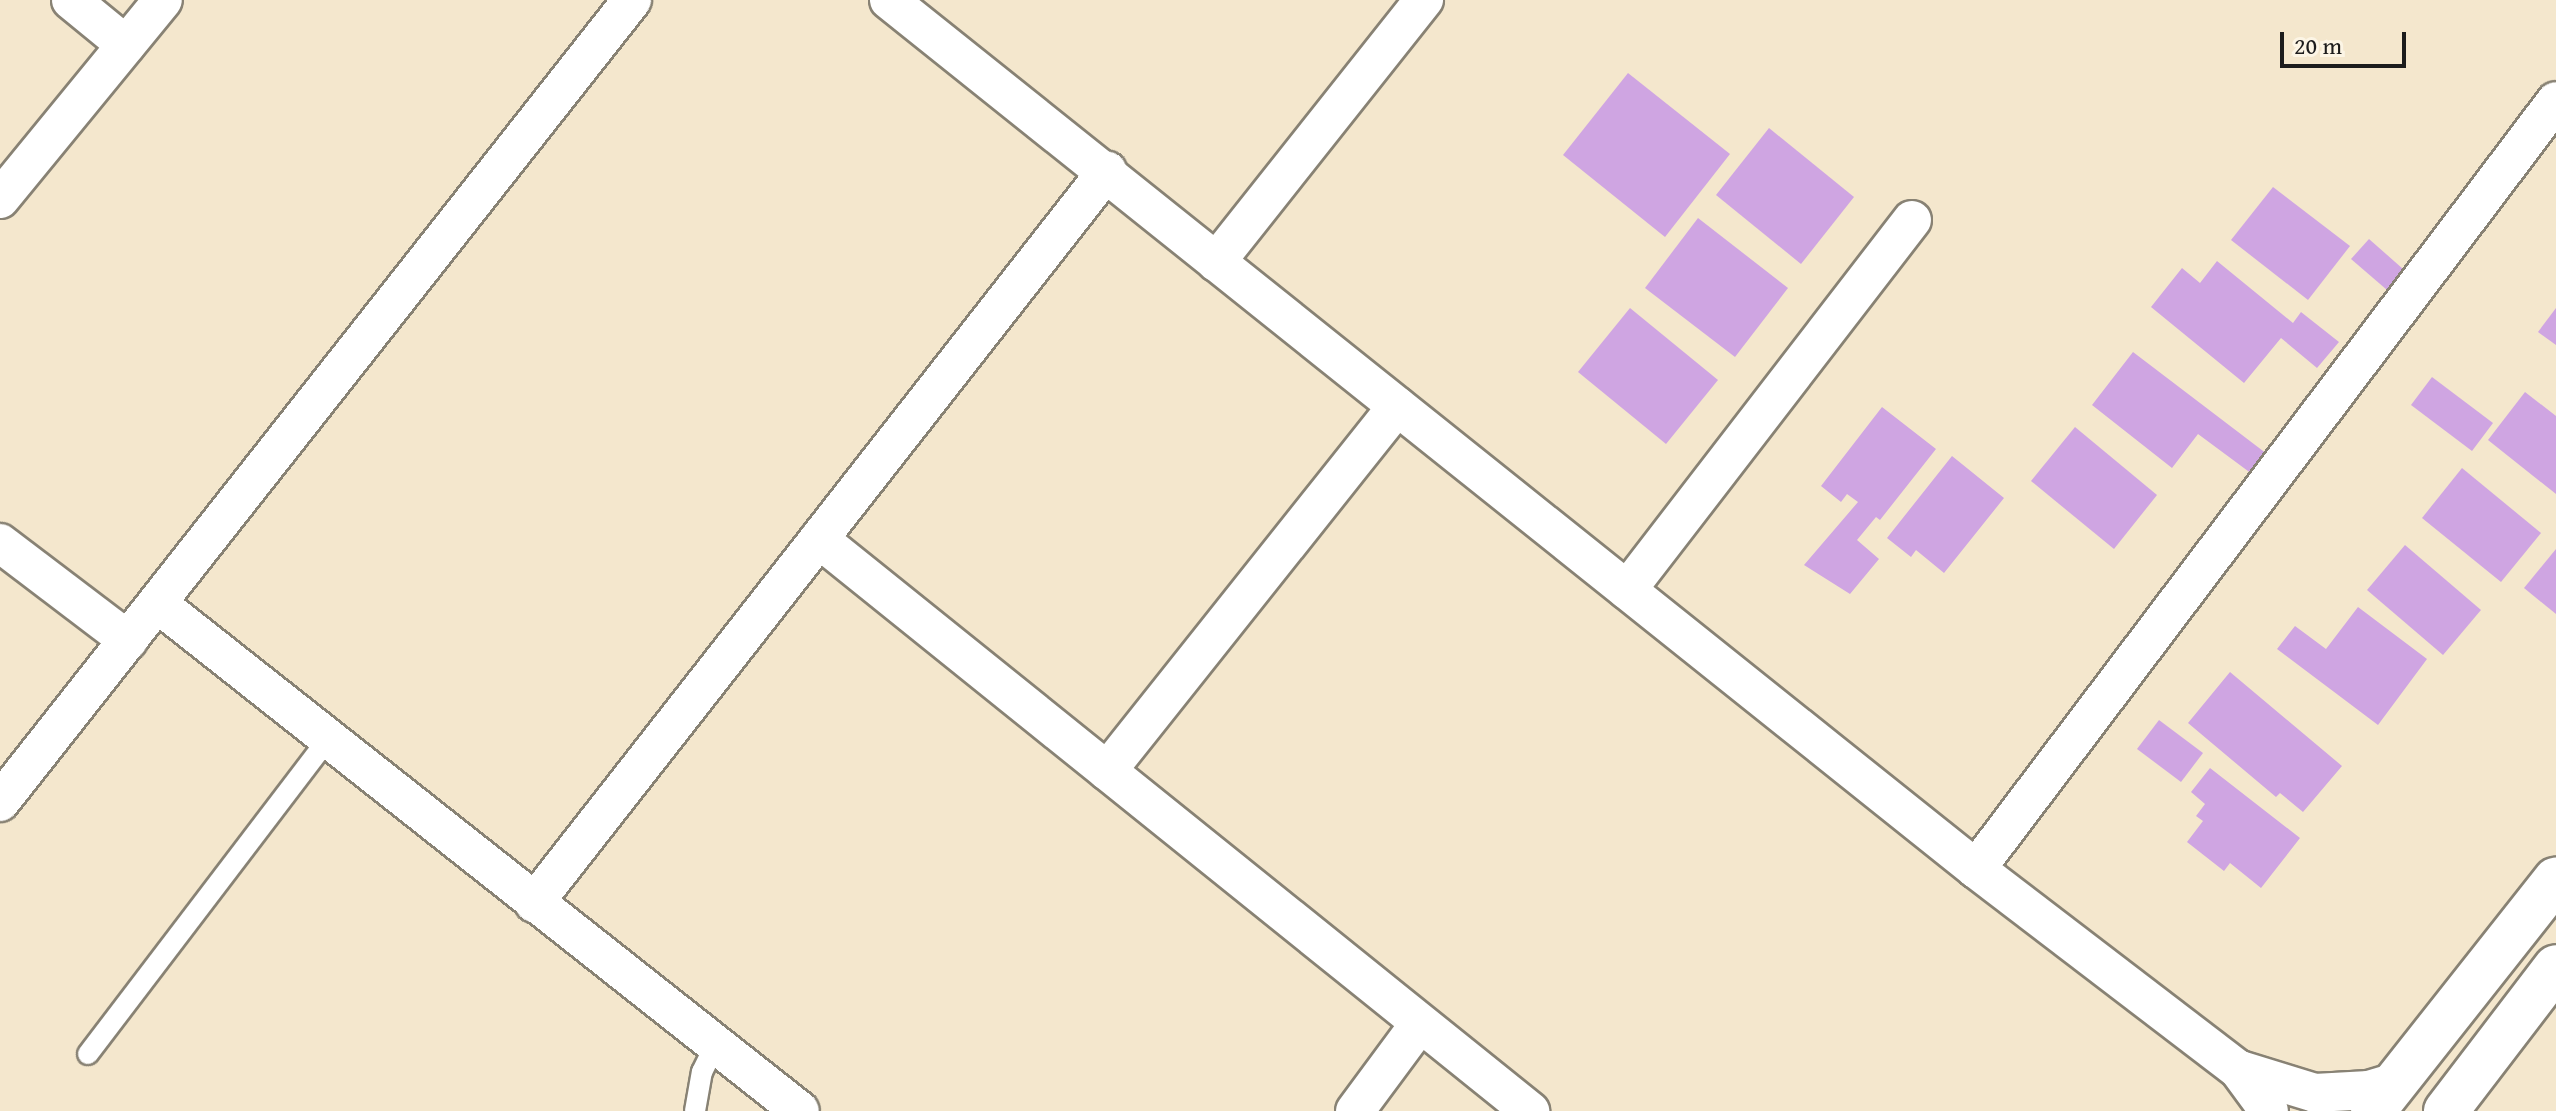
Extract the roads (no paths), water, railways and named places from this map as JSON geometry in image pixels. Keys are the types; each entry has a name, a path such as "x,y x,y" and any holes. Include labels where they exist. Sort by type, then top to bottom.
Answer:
{"street":[{"path":"71,0 126,45"},
{"path":"0,199 163,0"},
{"path":"0,802 632,0"},
{"path":"889,0 1107,171 1216,262 1976,869 2238,1069 2262,1081 2315,1093 2369,1090 2384,1096 2556,879"},
{"path":"1216,262 1424,0"},
{"path":"1976,869 2556,101"},
{"path":"534,903 1107,171"},
{"path":"1627,590 1912,220"},
{"path":"1107,771 1397,406"},
{"path":"819,539 1530,1111"},
{"path":"0,543 128,640"},
{"path":"157,603 800,1111"},
{"path":"2446,1111 2556,967"},
{"path":"1355,1111 1420,1023"},
{"path":"2238,1069 2269,1111"}],"lane":[{"path":"88,1054 328,739"},
{"path":"695,1111 702,1072 715,1045"}]}
